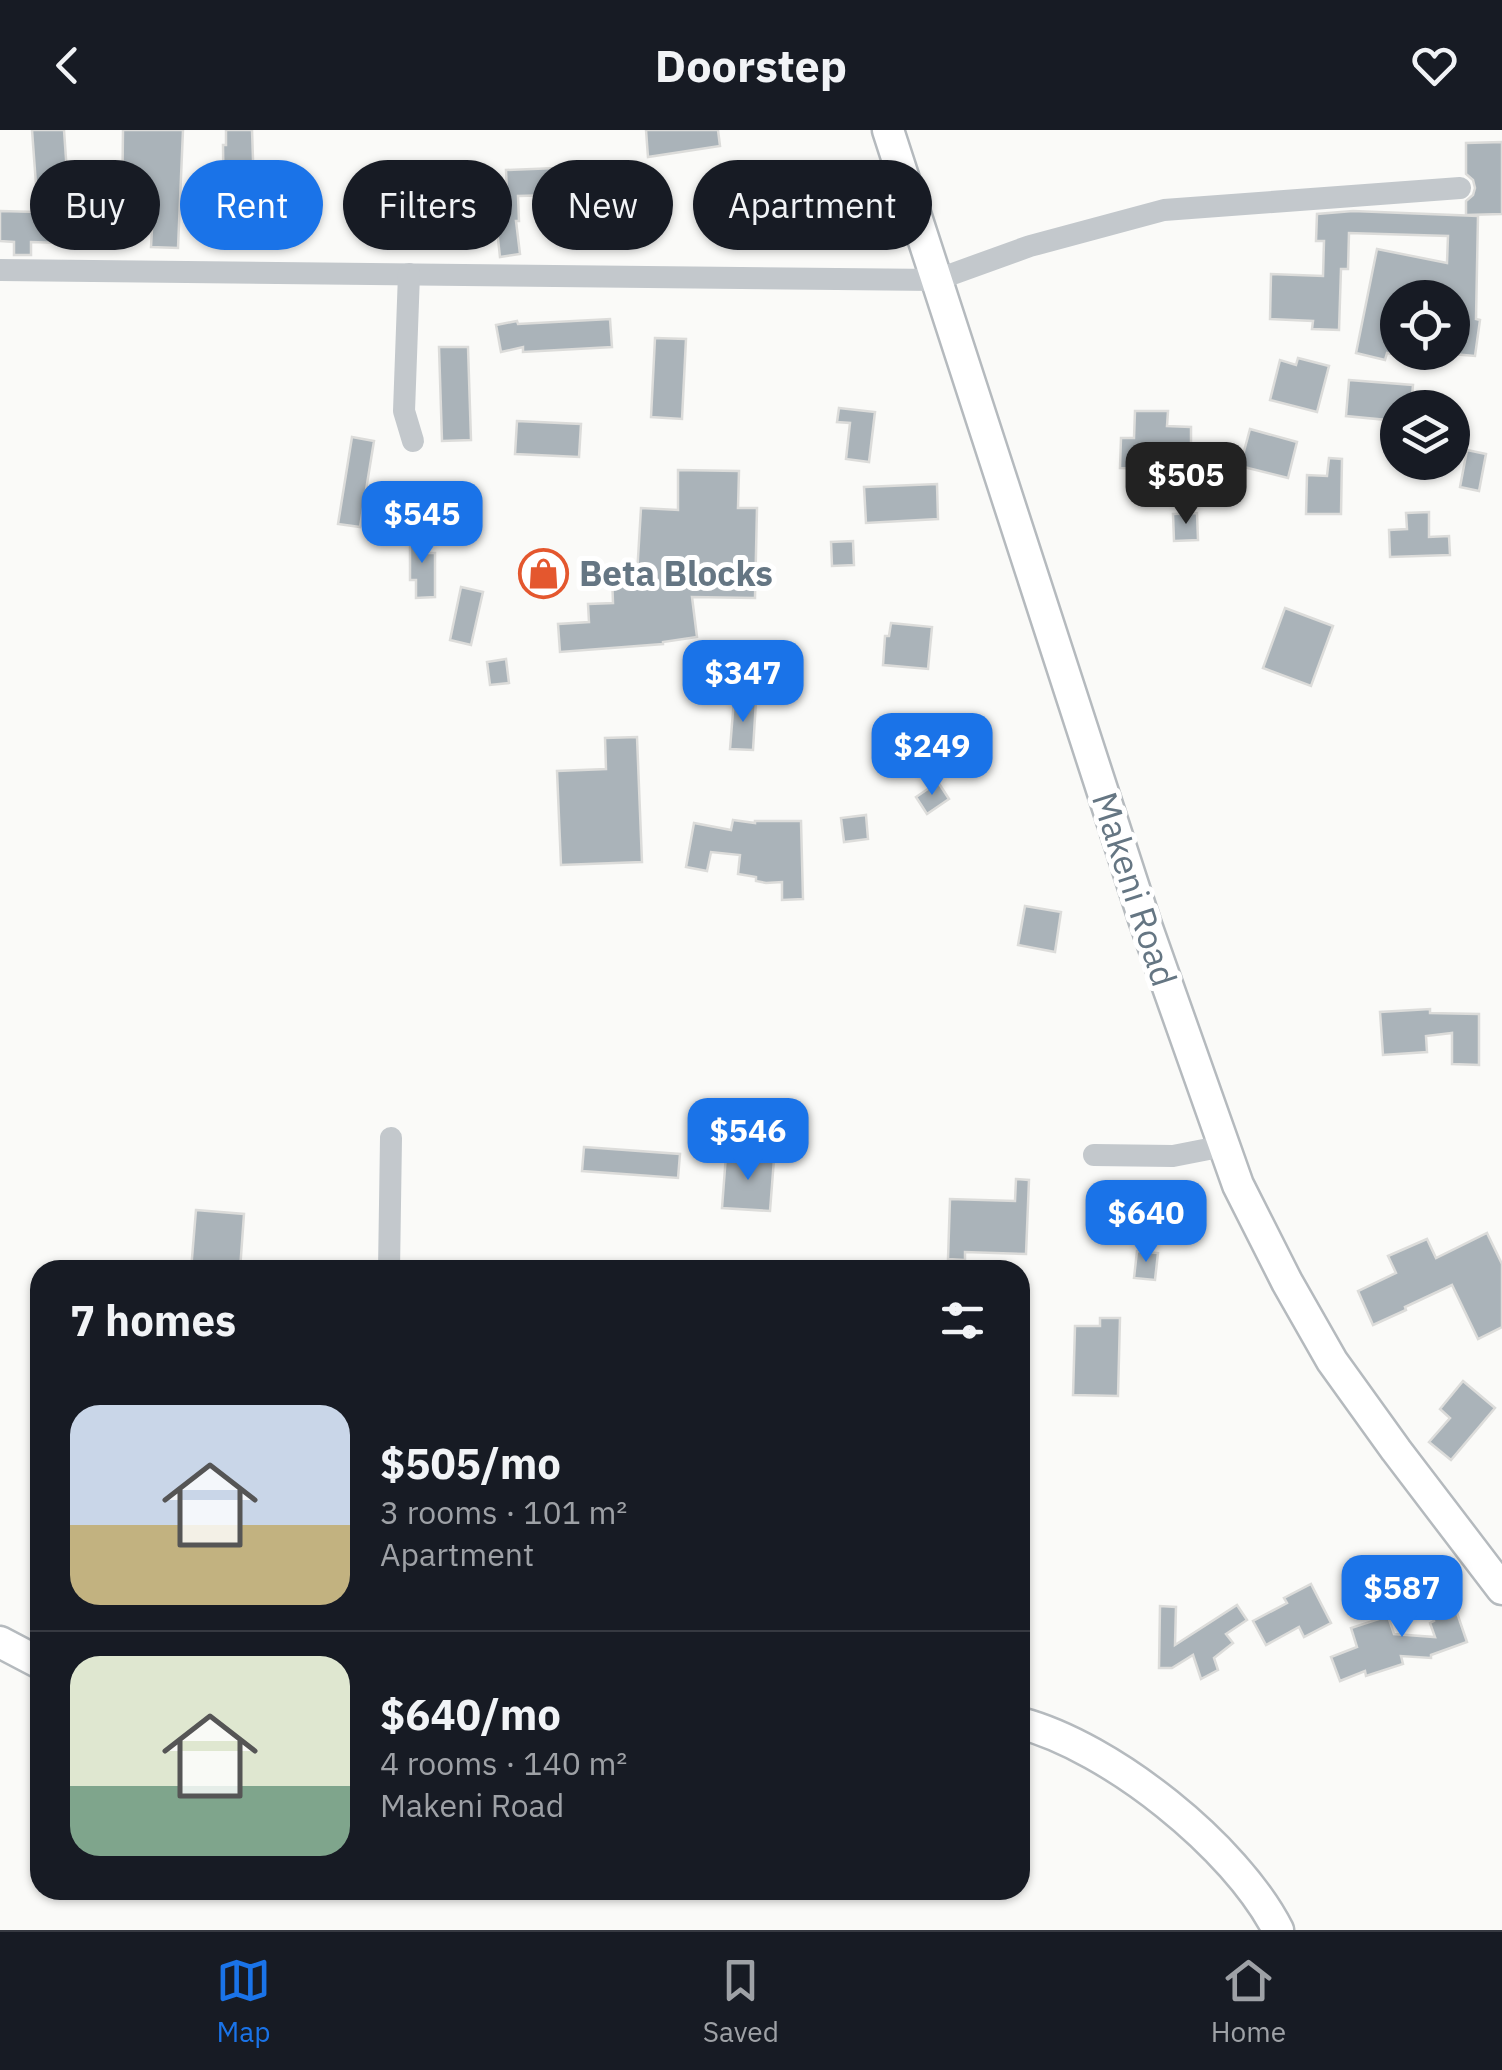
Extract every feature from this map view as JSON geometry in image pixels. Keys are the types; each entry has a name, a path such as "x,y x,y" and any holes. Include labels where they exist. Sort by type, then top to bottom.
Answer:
{"main road":[{"name":"Makeni Road","path":"888,130 1145,922 1246,1201 1332,1362 1502,1589"},
{"path":"0,1642 30,1658"},
{"path":"1030,1726 1044,1729 1130,1776 1205,1837 1242,1878 1278,1930"}],"street":[{"path":"0,270 936,280 1030,246 1164,210 1460,188"},
{"path":"409,274 404,410 413,441"},
{"path":"389,1260 391,1138"},
{"path":"1094,1155 1173,1156 1224,1146"}],"building":[{"path":"32,130 64,130 66,160 34,160"},
{"path":"123,130 183,130 178,248 160,247 160,160 123,160"},
{"path":"226,130 252,130 253,160 223,160"},
{"path":"646,130 718,130 720,146 648,157"},
{"path":"1502,142 1502,214 1466,215 1466,201 1475,188 1466,174 1466,143"},
{"path":"532,169 532,196 518,196 520,254 500,257 499,250 512,250 512,170"},
{"path":"0,211 30,212 31,255 14,255 14,242 0,241"},
{"path":"1353,211 1478,216 1476,319 1480,320 1475,356 1470,356 1470,280 1380,280 1380,359 1356,353 1377,249 1447,263 1448,236 1349,233 1348,269 1341,269 1339,330 1312,329 1313,321 1270,319 1271,274 1323,276 1324,241 1316,241 1317,214"},
{"path":"610,319 612,347 523,352 523,347 501,352 496,325 517,321 518,324"},
{"path":"655,338 686,339 682,419 651,417"},
{"path":"439,347 468,347 471,440 442,441"},
{"path":"1298,358 1329,366 1317,412 1270,400 1280,360 1296,365"},
{"path":"1349,380 1413,385 1413,390 1380,390 1380,419 1346,416"},
{"path":"839,408 875,412 869,462 846,459 850,423 837,422"},
{"path":"1135,411 1168,411 1167,426 1191,427 1191,453 1171,452 1170,469 1120,468 1121,438 1134,438"},
{"path":"517,421 581,424 579,457 515,454"},
{"path":"1250,429 1297,442 1288,478 1240,466"},
{"path":"352,437 374,441 360,527 338,524"},
{"path":"1470,451 1486,454 1479,491 1460,487 1461,480 1470,480"},
{"path":"1329,458 1342,459 1341,514 1306,514 1307,475 1327,476"},
{"path":"678,470 739,471 738,508 757,508 755,598 692,597 697,637 663,644 560,652 558,624 589,622 588,604 613,603 612,576 637,575 641,508 678,510"},
{"path":"937,484 938,519 866,523 864,487"},
{"path":"1429,512 1429,537 1449,536 1450,555 1390,557 1389,530 1407,529 1406,513"},
{"path":"1197,513 1198,540 1174,541 1173,514"},
{"path":"410,535 429,535 429,553 435,553 435,597 416,598 416,580 410,580"},
{"path":"853,541 854,565 832,566 831,542"},
{"path":"461,587 483,592 471,645 450,640"},
{"path":"1285,608 1333,626 1311,686 1263,668"},
{"path":"891,623 932,627 928,669 883,665 885,636 889,636"},
{"path":"506,659 509,683 490,685 487,662"},
{"path":"734,699 756,701 753,750 730,749"},
{"path":"637,737 642,862 561,865 557,771 606,769 605,738"},
{"path":"938,782 949,799 927,814 916,797"},
{"path":"866,815 868,839 844,842 841,818"},
{"path":"733,820 801,821 803,899 782,900 782,882 766,883 738,874 740,855 711,852 707,871 686,867 694,823 731,830"},
{"path":"1025,906 1061,912 1055,952 1018,945"},
{"path":"1430,1009 1430,1013 1479,1014 1479,1065 1452,1064 1452,1033 1426,1036 1427,1052 1383,1055 1380,1012"},
{"path":"584,1147 680,1154 678,1178 582,1171"},
{"path":"726,1155 774,1159 770,1211 722,1208"},
{"path":"1016,1179 1029,1180 1026,1254 965,1252 965,1260 948,1259 950,1199 1015,1201"},
{"path":"196,1210 244,1214 241,1260 192,1260"},
{"path":"1487,1233 1502,1264 1502,1327 1478,1339 1452,1285 1373,1325 1358,1291 1396,1273 1388,1256 1427,1239 1436,1258"},
{"path":"1137,1251 1158,1253 1155,1280 1134,1278"},
{"path":"1100,1318 1120,1318 1118,1396 1073,1395 1075,1326 1100,1326"},
{"path":"1463,1381 1495,1408 1451,1460 1429,1442 1450,1418 1440,1409"},
{"path":"1311,1584 1331,1623 1304,1637 1299,1627 1266,1645 1253,1621 1287,1603 1284,1598"},
{"path":"1453,1586 1460,1605 1455,1607 1467,1642 1431,1658 1401,1656 1403,1664 1366,1676 1365,1671 1340,1681 1331,1657 1357,1647 1351,1628 1388,1616 1394,1634 1435,1637 1425,1596"},
{"path":"1237,1605 1247,1620 1226,1634 1233,1643 1214,1658 1218,1670 1201,1679 1193,1655 1172,1668 1159,1668 1160,1606 1176,1607 1175,1645"}],"place":[{"name":"Beta Blocks","path":"544,573"}]}
